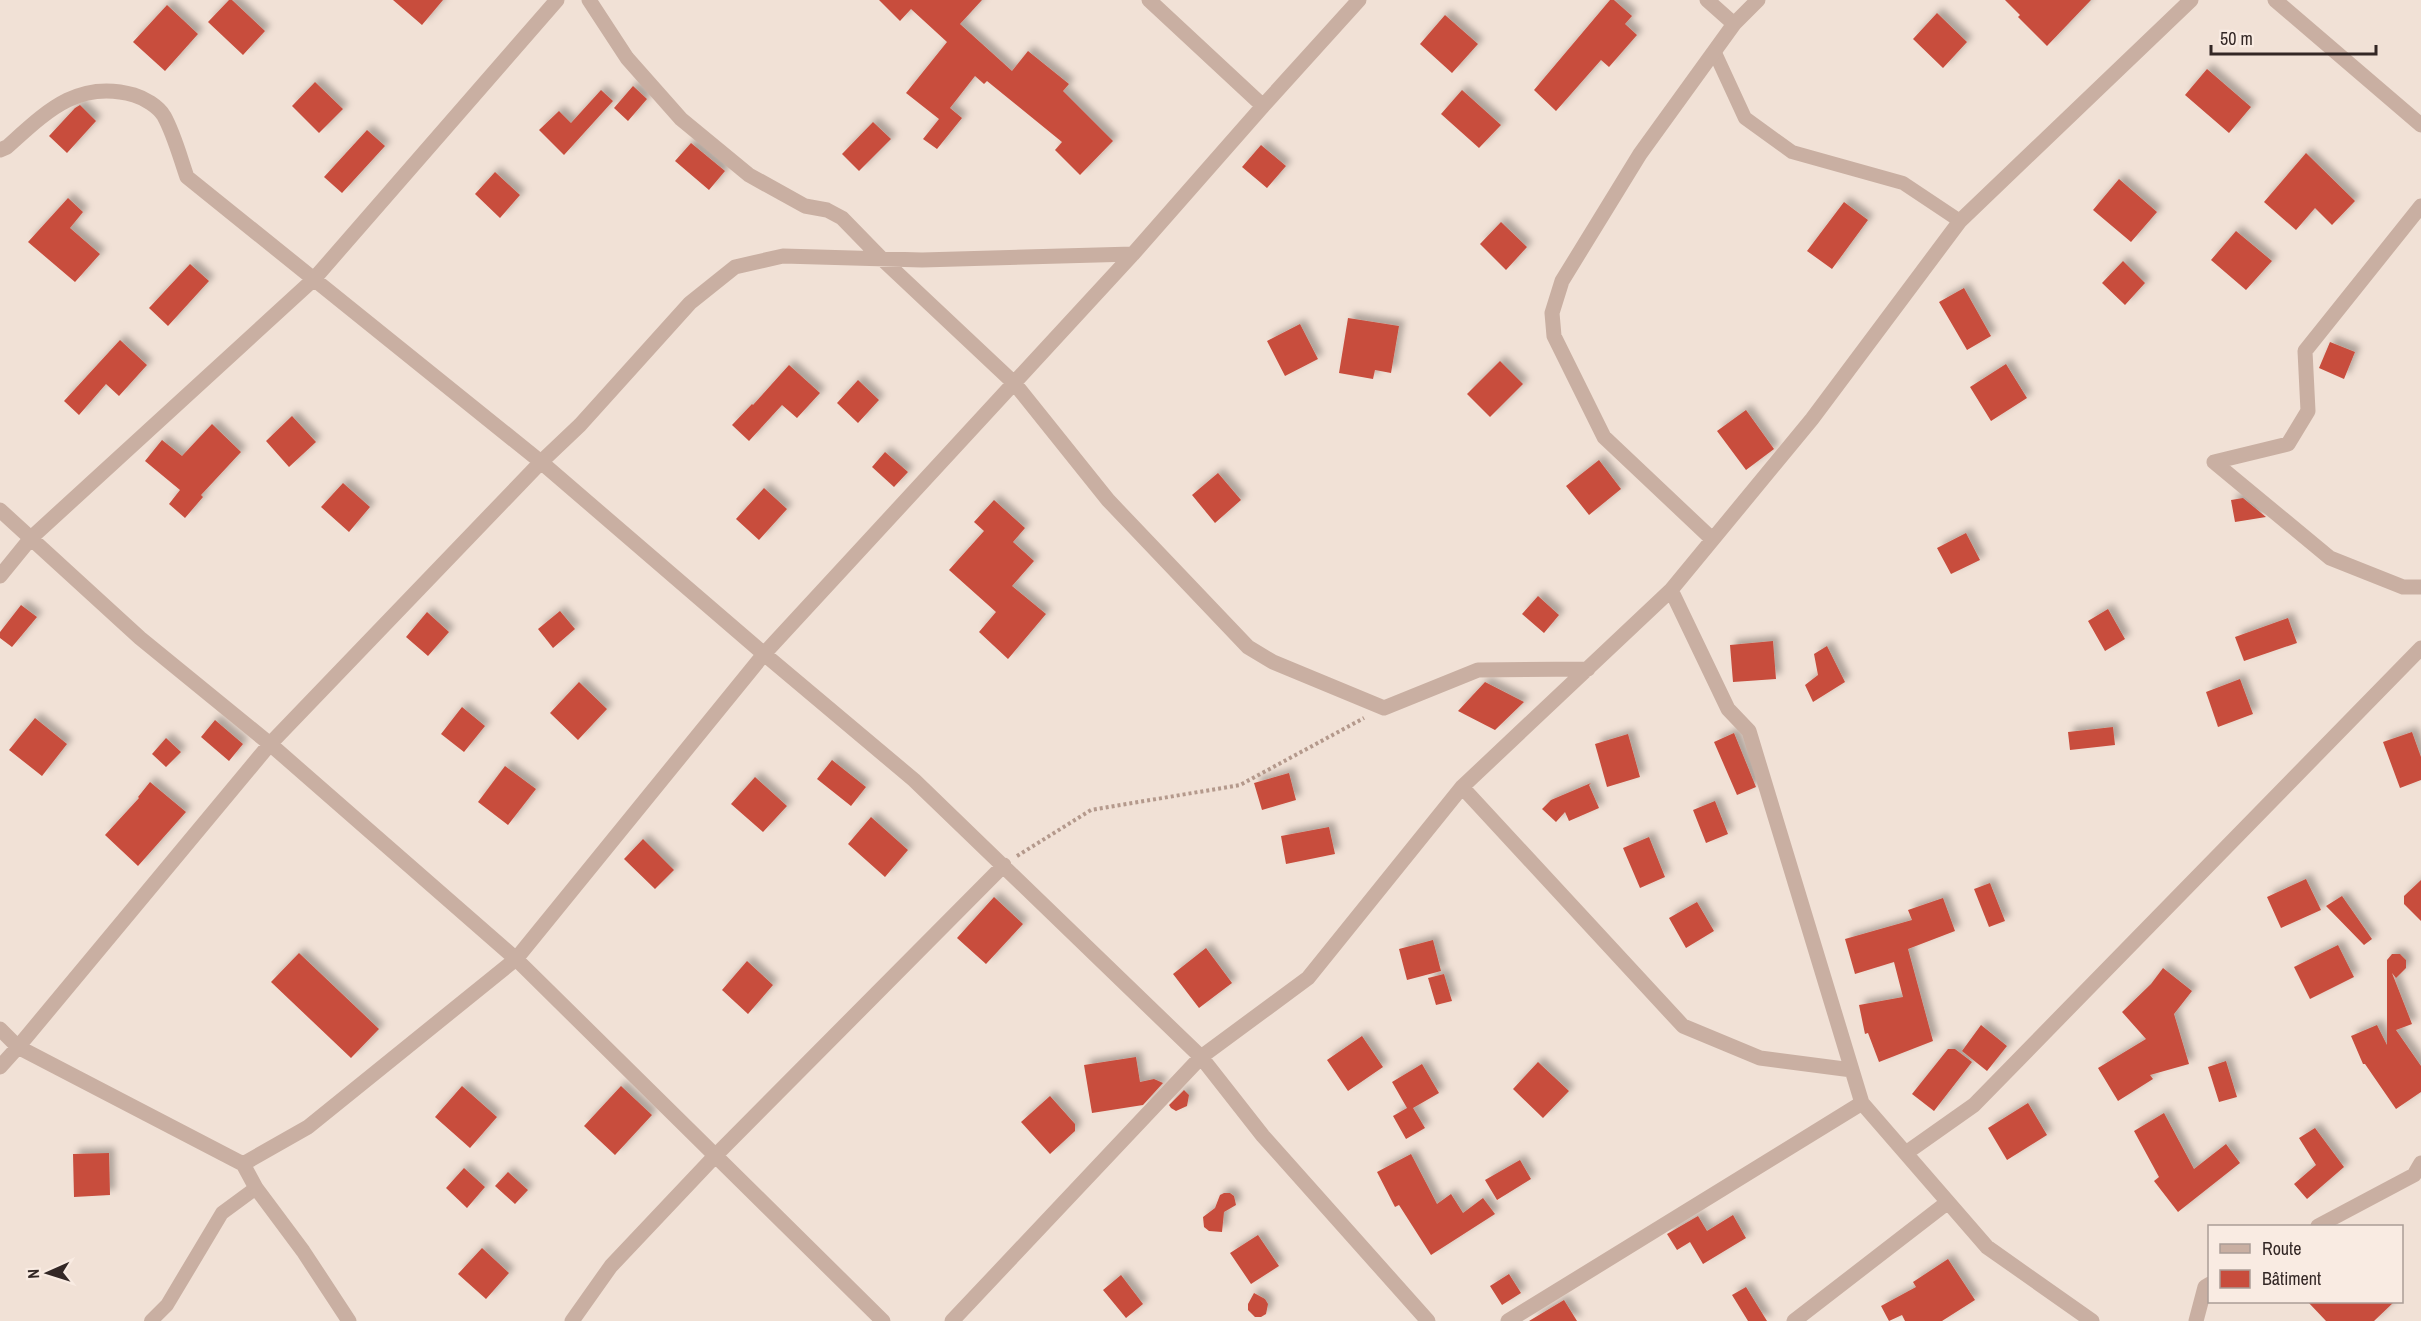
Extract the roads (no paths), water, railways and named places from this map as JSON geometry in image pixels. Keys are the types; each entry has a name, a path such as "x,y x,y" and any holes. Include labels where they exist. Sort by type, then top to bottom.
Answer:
{"street":[{"path":"0,576 31,538 314,279 556,0"},
{"path":"589,0 627,58 681,119 749,175 805,206 827,210 842,218 881,258 1015,384 1108,500 1248,647 1273,662 1384,708 1478,670 1588,669"},
{"path":"1149,0 1263,106"},
{"path":"243,1164 308,1127 516,959 764,654 1015,384 1359,0"},
{"path":"1707,0 1734,24"},
{"path":"1712,539 1604,437 1554,336 1552,313 1562,281 1640,154 1734,24 1758,0"},
{"path":"952,1321 1201,1057 1308,978 1462,786 1671,590 1812,418 1960,221 2192,0"},
{"path":"2275,0 2421,124"},
{"path":"0,150 7,147 48,111 66,99 96,91 125,93 145,99 163,114 187,177 541,462 914,780 1004,865 1201,1057 1263,1136 1428,1321"},
{"path":"2421,206 2305,351 2308,411 2288,444 2214,462 2330,558 2403,587 2421,586"},
{"path":"0,1067 270,744 615,387 690,303 735,267 783,256 922,260 1133,254"},
{"path":"0,510 140,638 270,744 516,959 883,1321"},
{"path":"1671,590 1728,709 1749,731 1862,1102 1986,1247 2092,1321"},
{"path":"1906,1153 1974,1105 2421,648"},
{"path":"1462,786 1683,1026 1760,1058 1852,1070"},
{"path":"572,1321 611,1266 715,1156 1004,865"},
{"path":"0,1029 18,1047 243,1164 256,1188 349,1321"},
{"path":"1508,1321 1862,1102"},
{"path":"2322,1225 2414,1175 2421,1163"},
{"path":"1794,1321 1948,1202"},
{"path":"2196,1321 2205,1287 2208,1285"}],"lane":[{"path":"1715,53 1744,118 1792,152 1903,183 1960,221"},
{"path":"151,1321 166,1305 222,1213 256,1188"}]}
